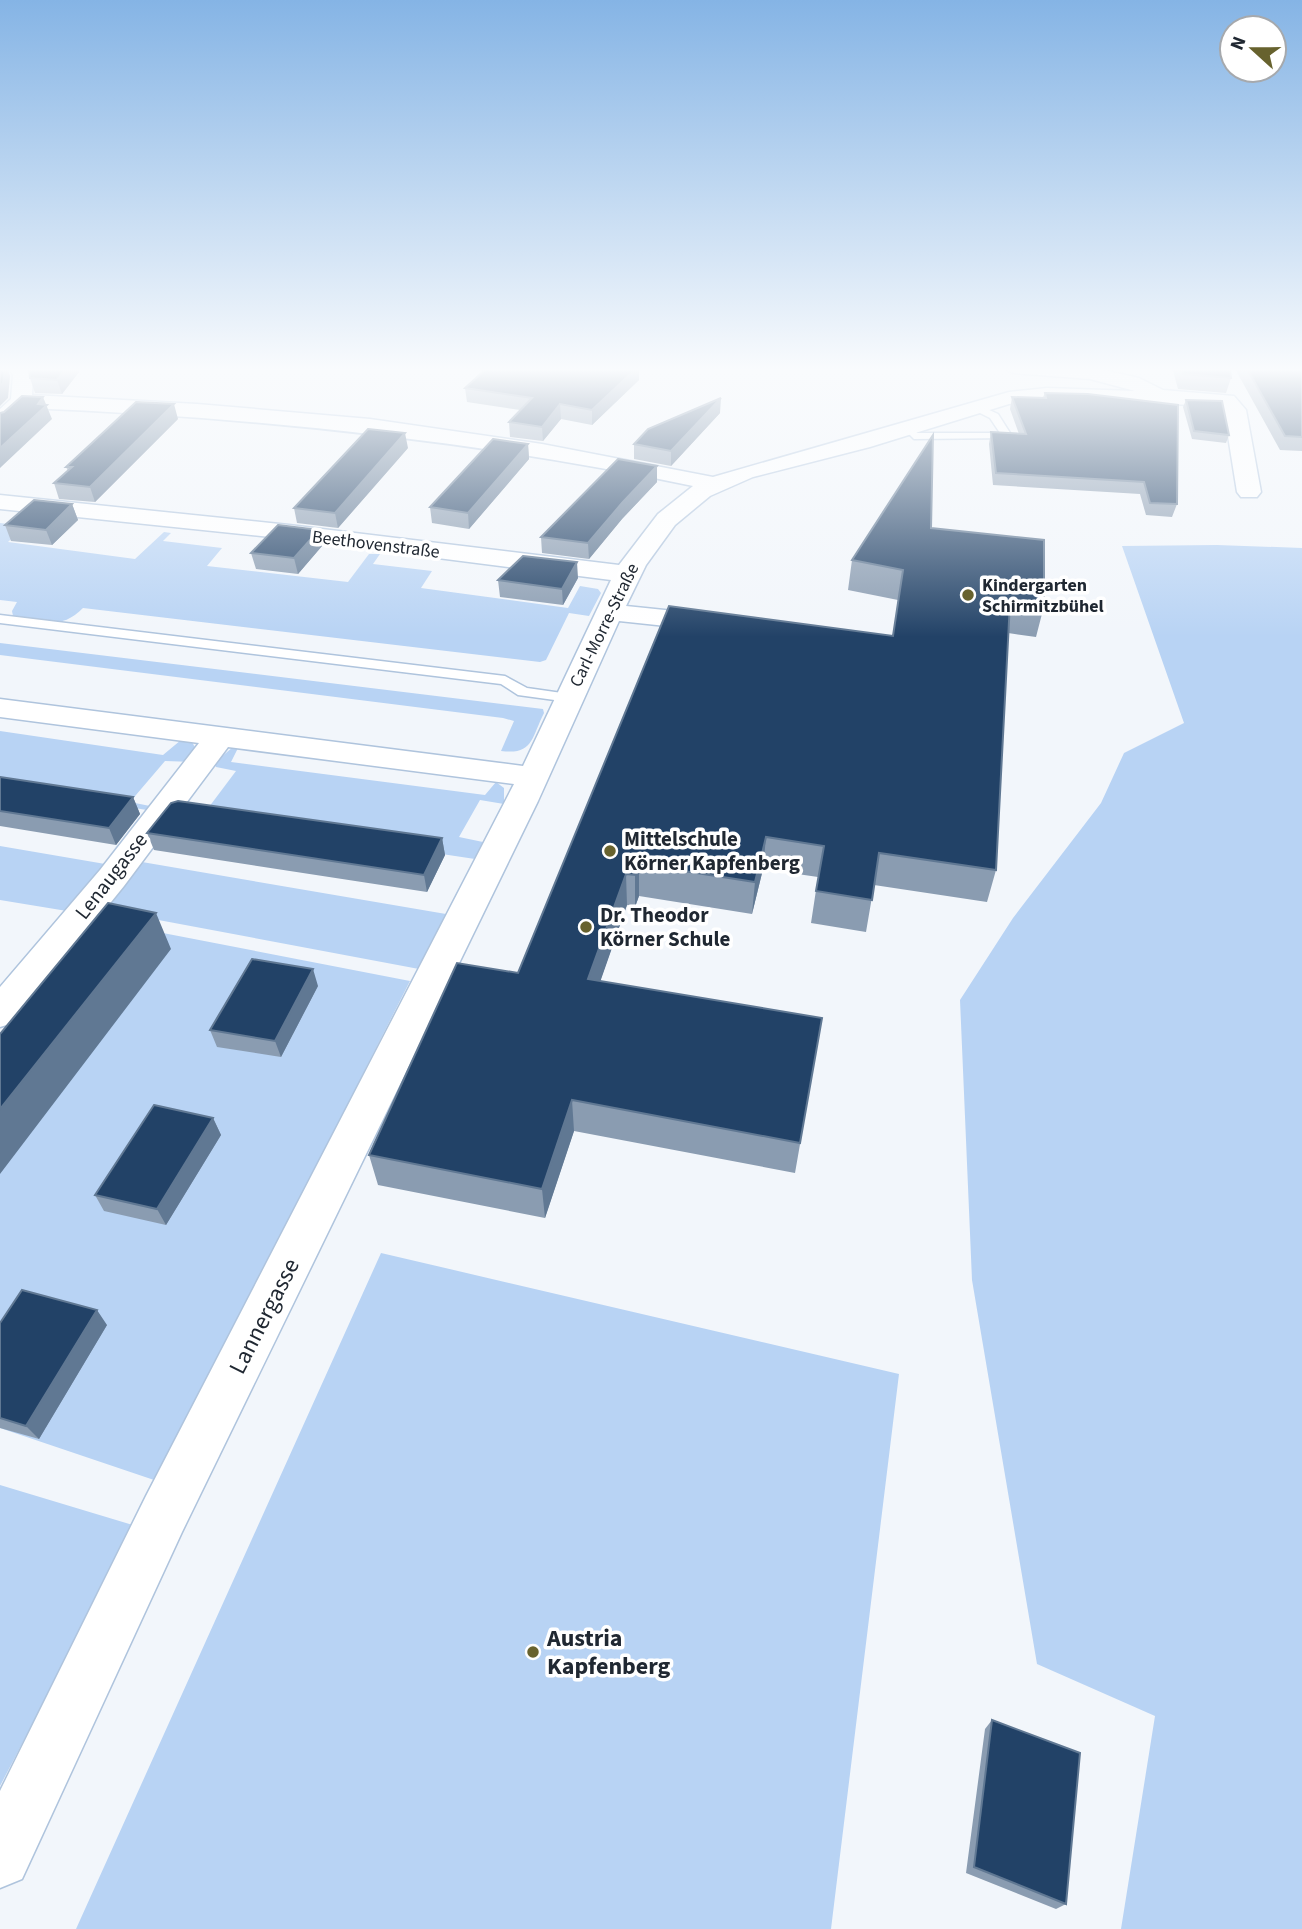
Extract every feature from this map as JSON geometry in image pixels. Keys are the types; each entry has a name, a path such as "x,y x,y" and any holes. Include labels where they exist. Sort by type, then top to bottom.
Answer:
{"street":[{"path":"581,457 715,484"},
{"name":"Carl-Morre-Straße","path":"533,777 627,574 646,543 683,504 715,484 806,457"},
{"path":"1243,457 1249,492"},
{"name":"Beethovenstraße","path":"0,502 289,532 627,574"},
{"path":"610,612 745,627"},
{"path":"0,708 533,777"},
{"name":"Lenaugasse","path":"0,1013 112,878 219,736"},
{"name":"Lannergasse","path":"0,1857 164,1514 533,777"}],"lane":[{"path":"0,620 505,680 523,692 569,698"}],"shaded area":[{"path":"0,523 25,526 8,542 135,559 164,532 171,533 163,541 222,548 207,566 348,582 369,554 380,554 373,564 432,571 421,588 568,608 580,586 598,589 601,593 589,616 569,613 546,660 540,662 83,608 67,620 41,622 13,616 12,611 17,602 0,600"},
{"path":"1122,546 1302,548 1302,1929 1121,1929 1155,1716 1037,1664 972,1280 960,1000 1013,918 1101,803 1124,753 1184,723"},
{"path":"0,643 543,709 544,713 533,738 525,748 512,752 501,751 514,721 0,655"},
{"path":"0,731 163,755 181,740 192,742 197,751 194,762 165,761 130,802 155,807 154,811 0,788"},
{"path":"233,747 238,748 231,762 485,795 496,782 504,788 504,804 480,800 459,837 483,842 475,859 175,814 203,815 236,771 216,767 214,763"},
{"path":"0,846 111,865 73,912 0,900"},
{"path":"142,862 446,914 419,969 105,910"},
{"path":"106,922 410,981 157,1481 0,1428 0,1053"},
{"name":"Austria Kapfenberg","path":"381,1253 899,1374 831,1929 76,1929"},
{"path":"0,1485 136,1526 0,1786"}],"building":[{"path":"77,457 120,457 90,487 54,483 72,467 66,467"},
{"path":"342,457 384,457 335,513 294,508"},
{"path":"476,457 517,457 468,513 430,507"},
{"name":"Dr. Theodor Körner Schule","path":"919,457 933,457 931,528 1044,540 1044,606 1010,602 996,870 879,853 872,900 816,891 824,846 766,837 755,882 639,864 635,875 626,874 588,979 822,1018 800,1143 572,1100 542,1189 369,1155 457,963 518,973 669,606 893,636 903,570 852,560"},
{"path":"994,457 1177,457 1177,504 1150,503 1144,482 996,473"},
{"path":"618,459 657,466 588,543 541,537"},
{"path":"34,500 72,504 46,530 5,525"},
{"path":"278,525 319,530 294,558 251,553"},
{"path":"523,556 577,562 562,589 498,580"},
{"path":"0,777 133,797 109,828 0,811"},
{"path":"178,801 442,838 424,875 147,833 171,803"},
{"path":"108,903 156,913 0,1109 0,1034"},
{"path":"252,959 313,969 275,1041 210,1030"},
{"path":"154,1105 213,1118 157,1209 95,1195"},
{"path":"22,1290 97,1310 26,1426 0,1418 0,1323"},
{"path":"992,1720 1080,1753 1066,1904 974,1867"}],"place":[{"name":"Kindergarten Schirmitzbühel","path":"968,595"},
{"name":"Mittelschule Körner Kapfenberg","path":"610,851"},
{"name":"Dr. Theodor Körner Schule","path":"586,927"},
{"name":"Austria Kapfenberg","path":"533,1652"}]}
